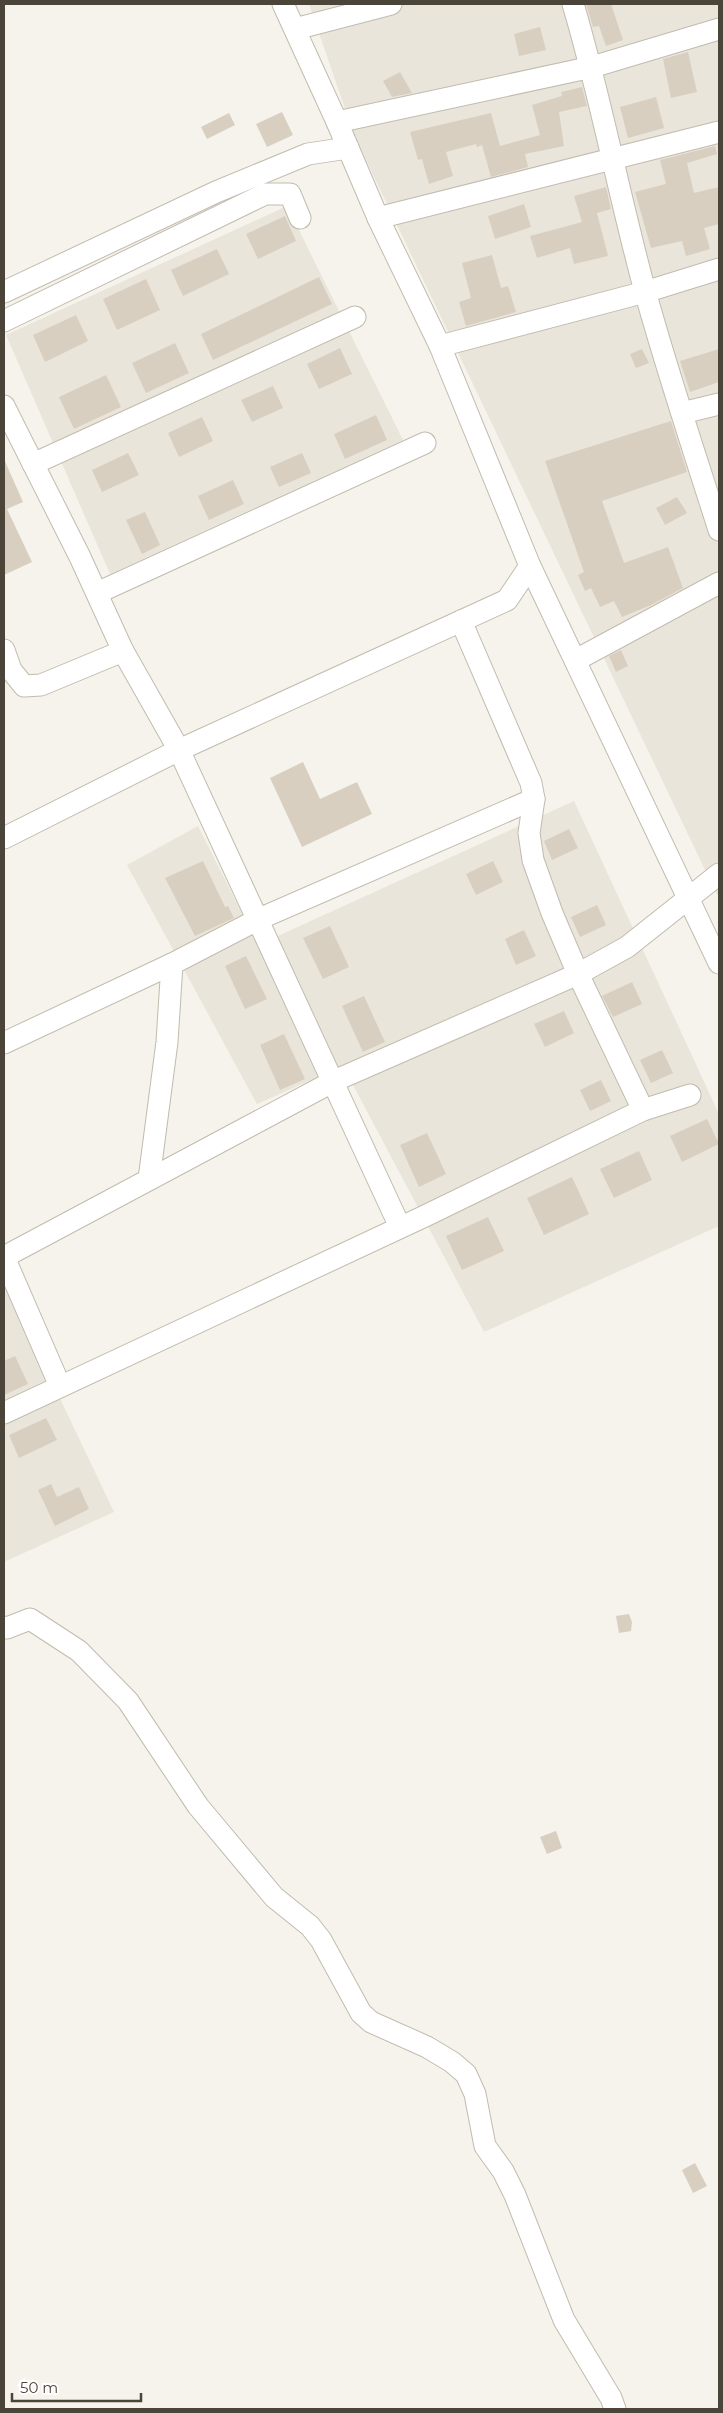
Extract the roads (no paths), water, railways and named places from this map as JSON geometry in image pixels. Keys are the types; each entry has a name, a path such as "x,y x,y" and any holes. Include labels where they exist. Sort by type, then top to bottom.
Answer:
{"street":[{"path":"283,4 378,218 440,346 530,566 719,963"},
{"path":"295,29 391,4"},
{"path":"573,4 592,67 612,159 645,292 719,530"},
{"path":"337,122 592,67 719,29"},
{"path":"378,218 719,132"},
{"path":"4,292 253,177 308,154 348,148"},
{"path":"4,321 265,194 290,194 300,218"},
{"path":"440,346 645,292 719,269"},
{"path":"33,464 355,317"},
{"path":"682,413 719,404"},
{"path":"4,406 97,594 123,651 179,750 259,919 400,1227"},
{"path":"97,594 425,443"},
{"path":"4,838 179,750 507,600 530,566"},
{"path":"576,660 719,583"},
{"path":"461,621 531,783 534,798 529,834 533,860 552,913 578,974 643,1110"},
{"path":"4,650 11,670 24,686 41,685 123,651"},
{"path":"4,1043 172,964 259,919 534,798"},
{"path":"60,1386 4,1257 334,1081 578,974 627,947 689,900 719,874"},
{"path":"150,1179 167,1042 172,964"},
{"path":"4,1413 400,1227 643,1110 690,1095"},
{"path":"4,1627 6,1628 30,1619 79,1651 109,1680 128,1701 198,1806 274,1897 310,1926 321,1940 361,2013 371,2022 436,2052 466,2074 475,2094 485,2146 503,2171 515,2195 564,2320 602,2383 615,2409"}]}
